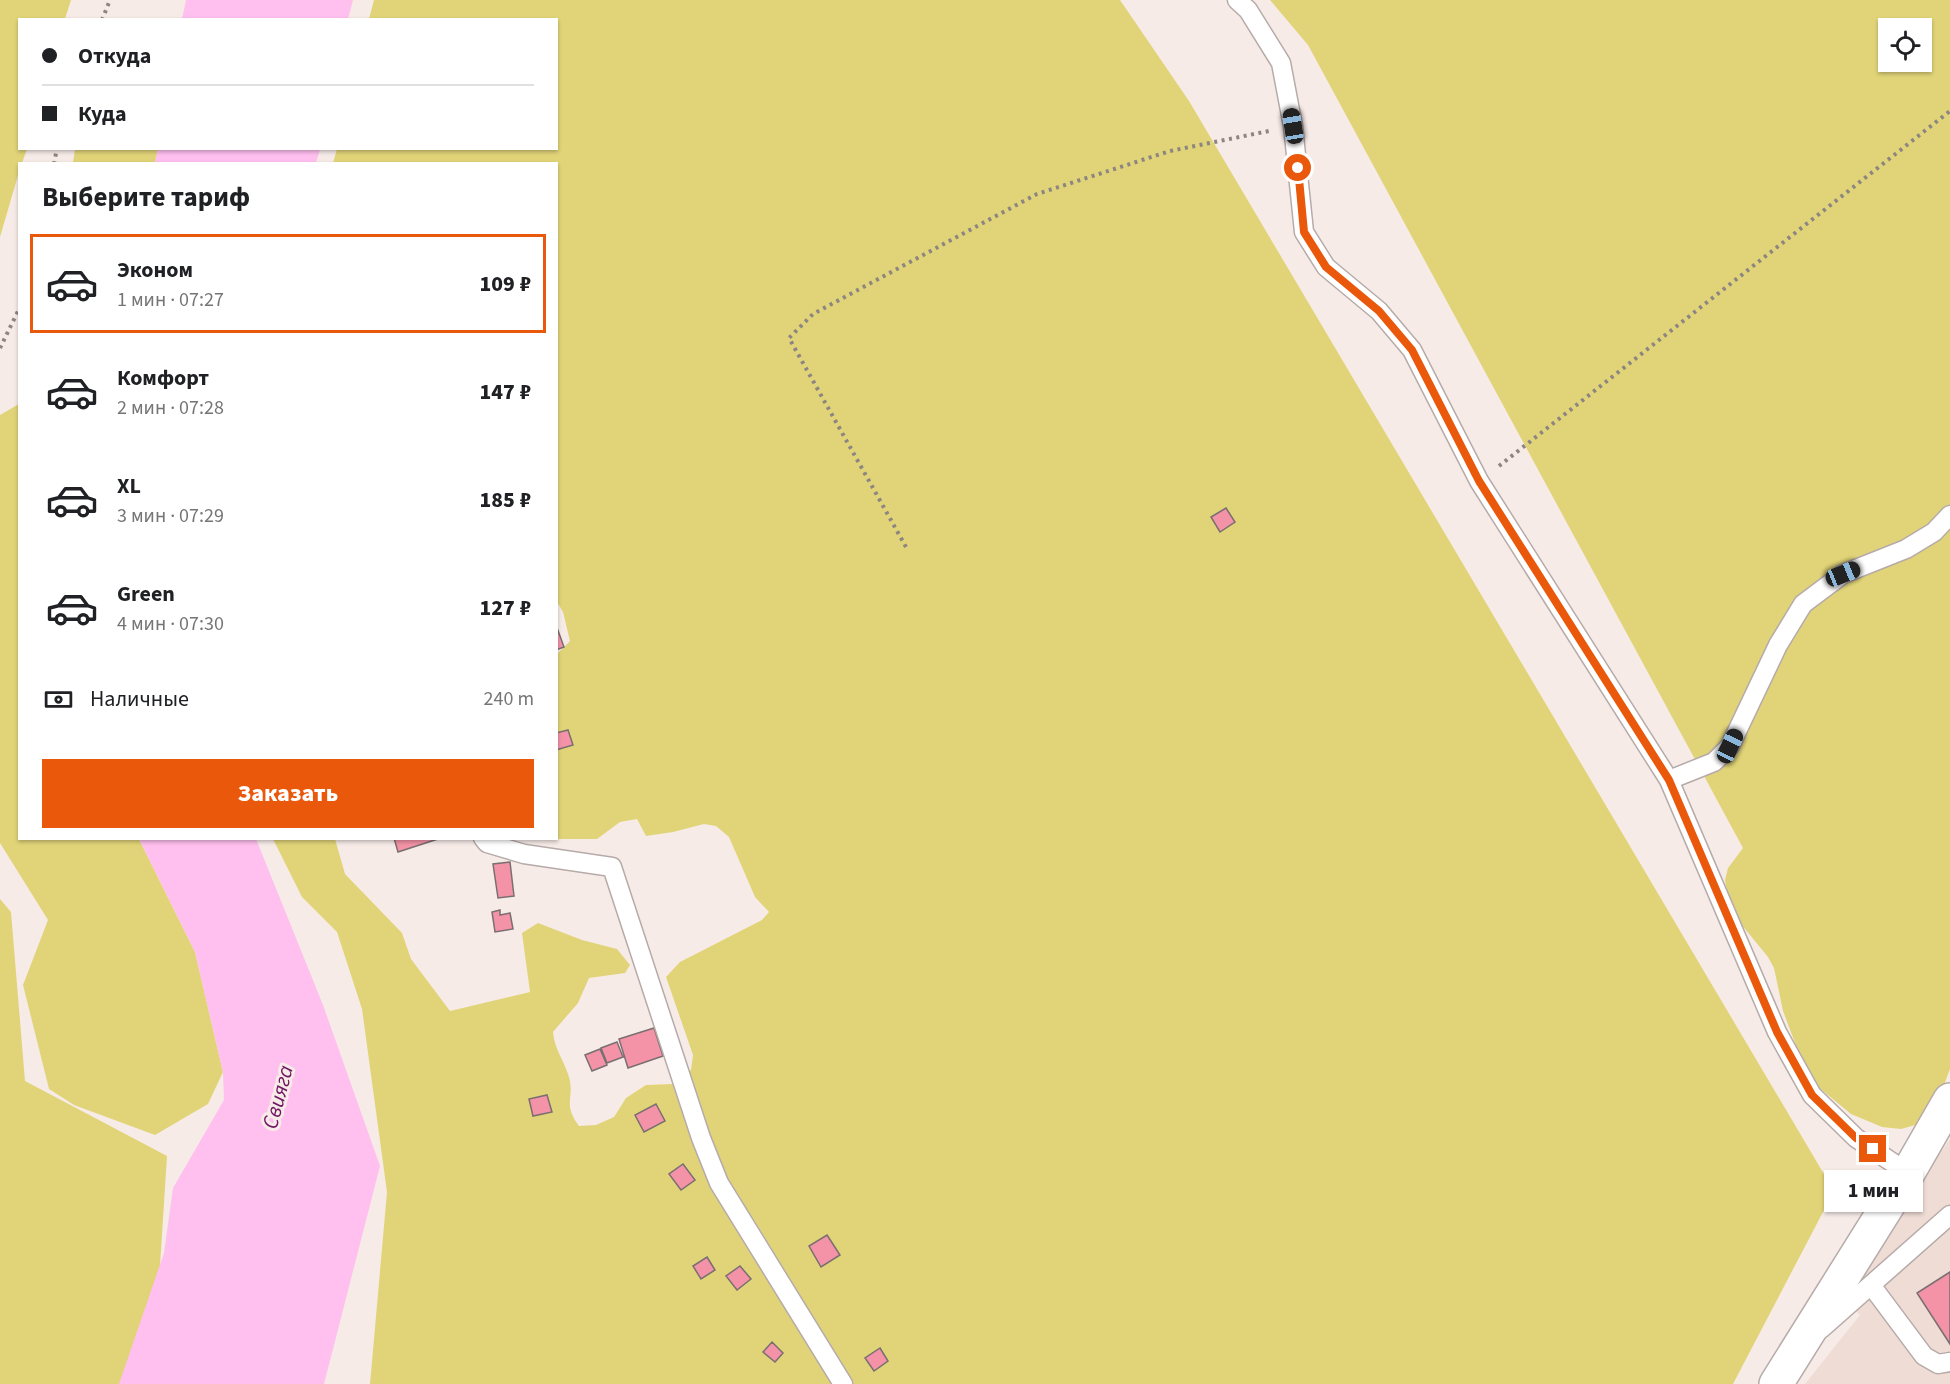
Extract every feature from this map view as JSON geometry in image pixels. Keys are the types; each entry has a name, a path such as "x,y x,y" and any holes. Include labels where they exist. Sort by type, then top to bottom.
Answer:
{"street":[{"path":"1776,1384 1908,1173 1950,1100"}],"lane":[{"path":"1237,0 1248,10 1281,63 1293,126 1304,232 1326,267 1379,311 1412,350 1479,481 1669,780 1777,1032 1812,1095 1856,1138 1908,1173"},
{"path":"1669,780 1714,762 1730,746 1778,645 1803,604 1843,574 1906,549 1934,532 1950,515"},
{"path":"485,840 487,843 524,854 612,867 701,1138 719,1183 843,1384"},
{"path":"1801,1346 1950,1215"},
{"path":"1871,1285 1924,1356 1938,1364 1950,1362"}],"path":[{"path":"103,18 110,0"},
{"path":"1479,481 1950,111"},
{"path":"906,548 789,338 813,314 1037,194 1170,151 1293,126"},
{"path":"0,348 18,311"}],"shaded area":[{"path":"0,0 71,0 65,18 18,18 18,150 27,150 22,162 18,162 18,175 0,237"},
{"path":"374,0 1120,0 1189,101 1834,1191 1733,1384 370,1384 387,1192 362,1009 337,932 302,897 274,840 335,840 345,874 402,933 411,959 450,1011 530,992 522,933 538,923 582,940 617,949 630,965 625,973 589,978 578,1003 553,1032 569,1077 571,1112 579,1126 596,1125 614,1117 626,1098 646,1085 673,1084 691,1070 693,1055 666,977 680,962 762,920 769,912 755,897 729,837 716,826 704,824 646,836 637,819 620,822 597,839 558,839 558,653 570,641 563,612 558,603 558,162 333,162 337,150 558,150 558,18 369,18"},
{"path":"1270,0 1950,0 1950,1069 1936,1106 1919,1124 1901,1129 1882,1127 1851,1114 1817,1086 1800,1056 1783,1011 1774,968 1768,957 1741,924 1727,892 1725,880 1728,868 1743,848 1308,45"},
{"path":"75,150 158,150 155,162 73,162"},
{"path":"18,405 18,840 139,840 195,952 223,1072 208,1104 155,1135 74,1105 49,1089 23,985 48,920 0,843 0,415"},
{"path":"0,899 11,912 25,1081 167,1156 158,1297 132,1384 0,1384"},
{"path":"1950,1139 1950,1384 1805,1384 1860,1315 1840,1295"}],"water":[{"path":"186,0 353,0 348,18 182,18"},
{"path":"158,150 320,150 316,162 155,162"},
{"name":"Свияга","path":"139,840 256,840 323,1005 380,1166 324,1384 119,1384 164,1253 173,1188 224,1100 223,1072 195,952"}],"building":[{"path":"1226,508 1235,522 1220,532 1211,517"},
{"path":"558,630 564,647 558,649"},
{"path":"568,730 573,745 558,749 558,732"},
{"path":"395,840 435,840 398,852"},
{"path":"510,862 514,896 498,898 493,864"},
{"path":"500,910 500,915 510,913 513,929 495,932 492,912"},
{"path":"654,1028 663,1056 628,1068 619,1039"},
{"path":"617,1042 623,1057 607,1063 601,1048"},
{"path":"600,1049 607,1065 592,1071 585,1055"},
{"path":"547,1095 552,1112 533,1116 529,1099"},
{"path":"656,1104 665,1121 644,1132 635,1115"},
{"path":"683,1164 695,1180 681,1190 669,1174"},
{"path":"827,1235 840,1255 821,1267 809,1246"},
{"path":"707,1257 715,1270 701,1279 693,1266"},
{"path":"740,1266 751,1279 737,1290 726,1276"},
{"path":"1950,1272 1950,1344 1917,1293"},
{"path":"772,1342 783,1353 775,1362 763,1352"},
{"path":"880,1348 888,1361 874,1371 865,1358"}],"route":[{"path":"1298,168 1304,232 1326,267 1379,311 1412,350 1479,481 1669,780 1777,1032 1812,1095 1856,1138 1873,1149"}]}
